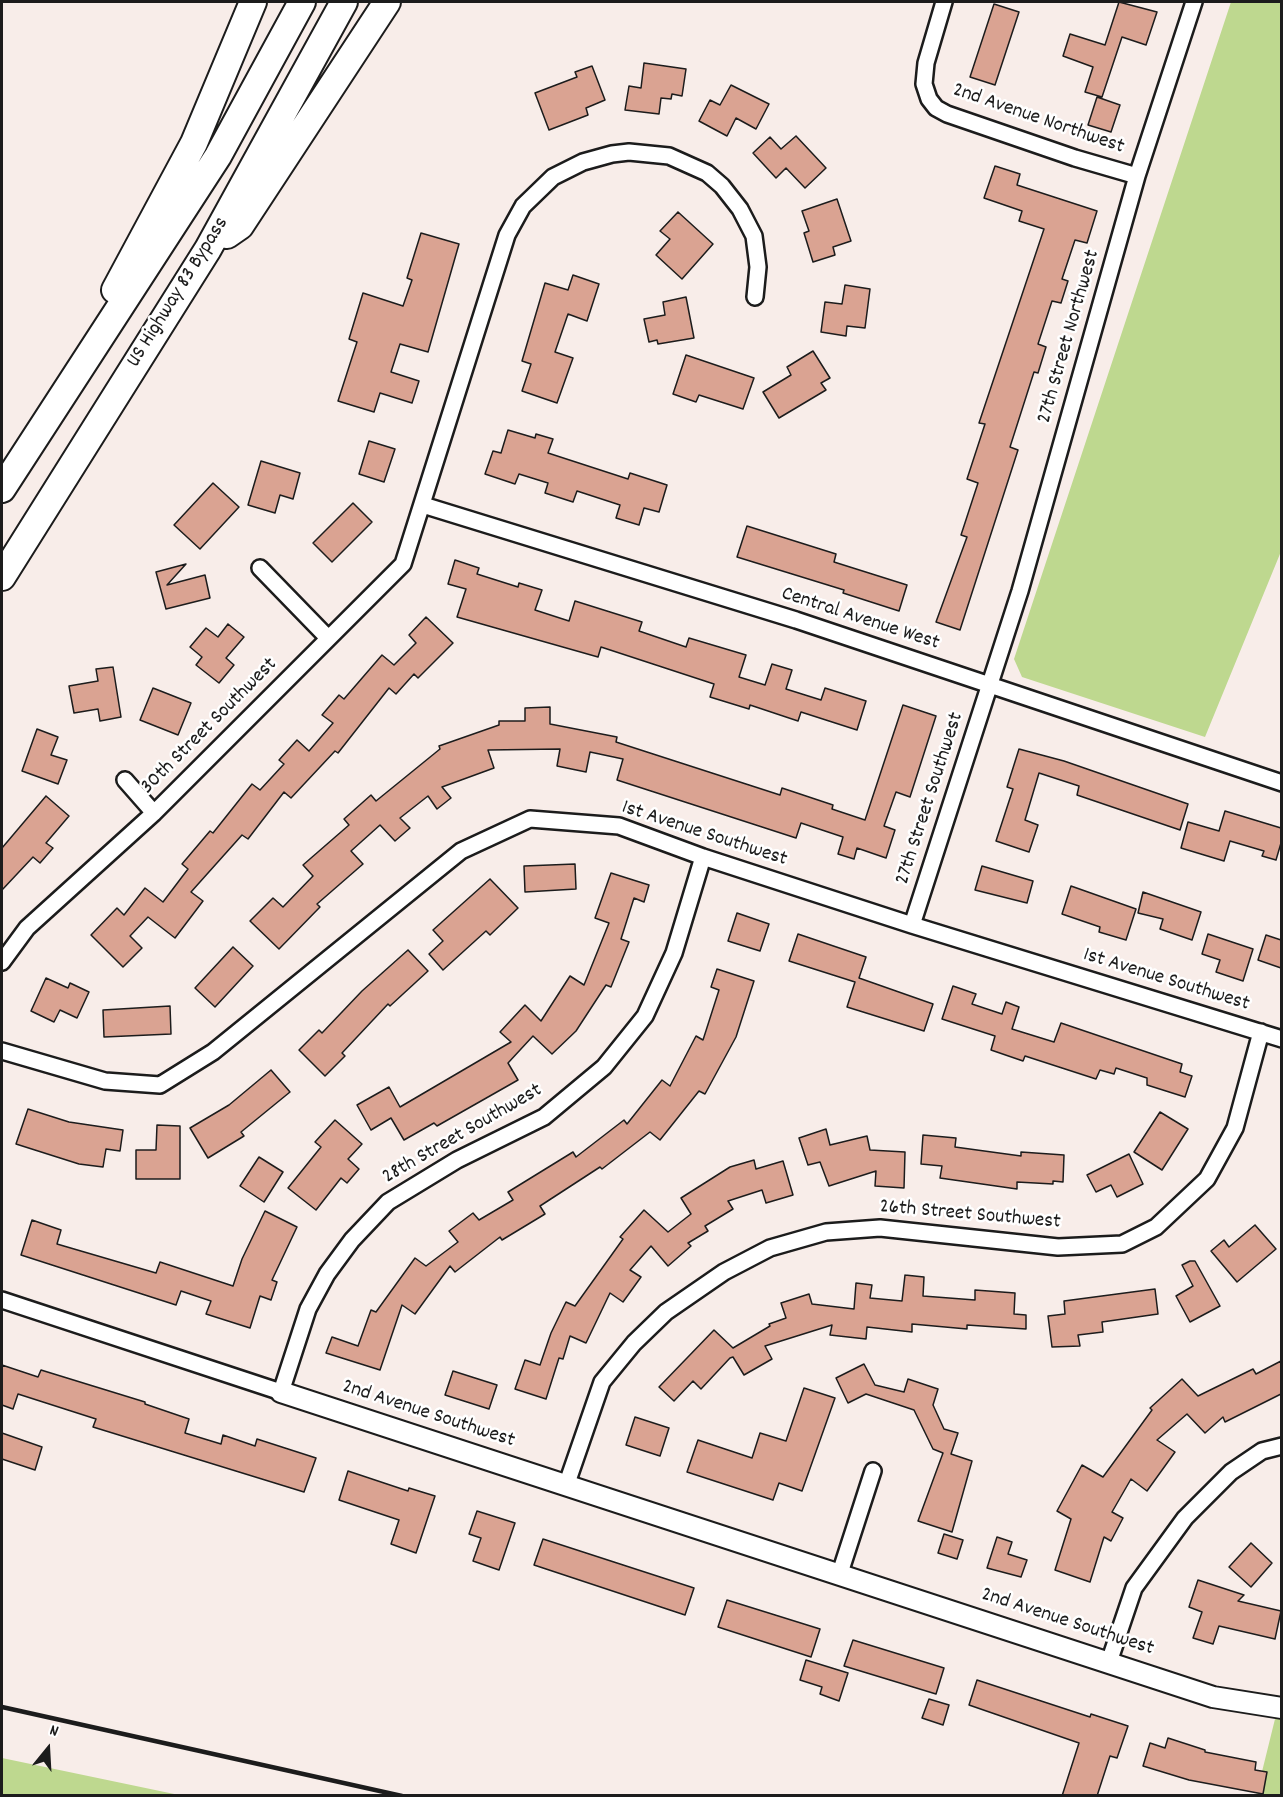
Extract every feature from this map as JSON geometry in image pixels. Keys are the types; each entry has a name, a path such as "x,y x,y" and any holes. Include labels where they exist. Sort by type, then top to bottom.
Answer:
{"highway":[{"path":"83,368 120,280 194,143 253,2"},
{"name":"US Highway 83 Bypass","path":"2,489 83,368 218,156 302,2"},
{"name":"US Highway 83 Bypass","path":"2,577 208,249 344,2"},
{"path":"208,249 240,226 387,2"}],"street":[{"name":"2nd Avenue Northwest","path":"944,2 926,63 924,84 929,99 947,114 1137,176"},
{"name":"27th Street Northwest","path":"989,685 1020,591 1137,176 1194,2"},
{"name":"30th Street Southwest","path":"2,962 27,928 154,813 403,564 507,235 523,206 560,173 592,159 629,152 669,156 707,173 722,186 740,209 754,236 758,267 755,297"},
{"name":"Central Avenue West","path":"423,505 796,620 1281,783"},
{"path":"260,568 328,638"},
{"name":"27th Street Southwest","path":"912,925 989,685"},
{"path":"125,780 154,813"},
{"name":"1st Avenue Southwest","path":"2,1051 105,1081 160,1085 213,1052 461,851 530,819 619,826 703,857 912,925 1281,1039"},
{"name":"28th Street Southwest","path":"281,1392 308,1309 327,1274 352,1240 388,1202 457,1160 544,1117 604,1066 645,1017 674,953 703,857"},
{"name":"26th Street Southwest","path":"566,1486 602,1382 634,1343 666,1312 724,1272 770,1248 826,1232 880,1228 1058,1247 1122,1244 1156,1227 1207,1179 1235,1128 1261,1032"},
{"name":"2nd Avenue Southwest","path":"2,1300 1214,1697 1281,1708"},
{"path":"1109,1662 1134,1588 1185,1518 1231,1472 1262,1452 1281,1446"},
{"path":"839,1576 873,1471"}],"green space":[{"path":"1231,2 1281,2 1282,549 1205,737 1022,677 1014,659"},
{"path":"1281,1718 1281,1795 1256,1796 1275,1719"},
{"path":"2,1758 179,1795 2,1795"}],"building":[{"path":"1119,2 1157,12 1146,45 1122,37 1102,97 1085,92 1093,67 1063,56 1070,34 1105,45"},
{"path":"994,4 1019,12 995,85 970,77"},
{"path":"644,63 686,69 682,96 672,94 671,99 661,98 659,114 625,110 629,86 641,88"},
{"path":"592,66 605,100 586,108 588,115 549,130 535,93 577,77 575,72"},
{"path":"731,85 769,104 756,129 736,118 727,136 699,121 710,100 720,105"},
{"path":"1097,97 1120,105 1111,132 1088,125"},
{"path":"796,136 826,168 805,188 786,168 776,178 753,153 770,137 781,149"},
{"path":"995,166 1020,174 1017,185 1097,211 1087,243 1075,240 1062,279 1068,281 1061,303 1052,301 1038,344 1046,347 1038,373 1034,372 1010,447 1018,450 960,630 936,622 967,537 961,535 978,483 967,479 985,424 979,423 1044,229 1019,221 1022,211 984,198"},
{"path":"837,199 851,241 833,247 835,255 813,262 804,233 809,231 802,211"},
{"path":"678,212 713,244 682,279 656,255 670,239 660,231"},
{"path":"421,233 459,244 428,352 400,344 391,372 419,381 412,403 380,393 374,412 338,401 357,342 349,339 363,293 403,306 412,280 407,278"},
{"path":"573,275 599,284 587,321 568,314 555,352 573,358 557,403 522,391 531,364 522,361 545,283 568,290"},
{"path":"845,285 870,289 865,328 847,326 846,336 821,332 825,302 842,304"},
{"path":"686,297 694,338 658,344 657,340 649,342 644,319 665,315 663,302"},
{"path":"813,351 830,378 821,383 826,390 779,418 763,392 791,375 787,367"},
{"path":"686,355 754,378 743,409 699,395 696,402 673,394"},
{"path":"508,430 535,438 536,434 553,439 548,453 628,479 630,473 667,485 659,512 644,508 639,525 616,518 620,505 577,491 573,502 545,493 548,483 519,474 515,484 485,474 493,451 501,453"},
{"path":"369,441 395,449 384,482 359,474"},
{"path":"261,461 300,473 293,499 280,495 275,513 248,505"},
{"path":"213,483 239,507 200,549 174,525"},
{"path":"353,503 372,522 332,562 313,543"},
{"path":"747,526 836,554 834,562 907,585 899,611 843,593 844,590 737,557"},
{"path":"455,560 479,568 477,574 518,587 519,583 542,590 535,610 569,621 575,601 642,622 639,631 686,647 689,638 746,655 739,677 765,685 772,664 792,670 786,689 821,700 825,688 866,701 857,730 801,712 798,721 750,705 749,709 710,697 714,684 601,647 598,657 457,617 466,589 448,584"},
{"path":"186,564 167,585 205,575 210,598 166,609 156,572"},
{"path":"426,617 453,643 418,678 414,674 396,694 389,688 338,753 335,751 291,798 284,792 248,839 242,835 191,892 203,901 175,938 148,917 130,936 142,948 123,967 91,935 117,908 124,915 145,888 163,902 188,869 182,864 210,831 213,833 252,784 260,790 284,764 279,760 297,740 309,751 333,723 322,715 339,695 344,699 382,655 394,665 416,643 409,635"},
{"path":"228,624 244,637 226,658 234,665 219,683 196,665 202,657 190,647 206,628 218,637"},
{"path":"113,667 121,717 100,721 98,709 74,713 69,686 98,681 96,669"},
{"path":"153,688 191,703 178,735 140,720"},
{"path":"903,705 936,716 910,797 896,792 884,826 895,830 886,858 857,848 854,859 838,854 843,837 801,823 796,838 617,780 623,759 590,752 586,772 557,766 560,749 488,750 494,768 442,787 451,798 437,809 428,796 400,818 410,828 395,841 380,825 351,851 363,864 317,904 320,907 279,949 250,921 273,898 283,907 313,876 303,865 349,825 344,819 371,795 376,801 440,749 439,746 499,725 499,721 525,721 525,708 550,707 550,724 617,737 616,742 780,795 782,788 833,805 832,809 865,820"},
{"path":"37,729 58,737 51,755 67,760 58,784 22,771"},
{"path":"1019,749 1064,761 1188,804 1180,830 1077,795 1079,786 1039,773 1025,820 1038,825 1029,852 996,841 1013,789 1007,787"},
{"path":"46,796 69,816 46,843 53,848 40,863 33,857 2,890 2,848"},
{"path":"1225,811 1281,828 1281,843 1276,860 1262,856 1264,851 1230,841 1224,861 1181,848 1188,822 1219,831"},
{"path":"575,864 576,889 525,892 524,866"},
{"path":"982,866 1033,881 1027,903 975,890"},
{"path":"611,873 649,885 644,902 634,898 621,939 629,942 611,987 606,985 576,1031 552,1054 533,1036 508,1063 518,1080 437,1126 434,1123 404,1140 391,1118 371,1130 357,1105 389,1087 400,1107 511,1042 500,1032 525,1005 541,1021 570,976 584,985 609,923 595,918"},
{"path":"490,879 518,908 490,935 486,931 443,970 429,954 443,941 433,930"},
{"path":"1071,886 1136,909 1126,940 1099,932 1100,927 1062,914"},
{"path":"1143,892 1201,912 1192,940 1160,929 1163,919 1138,913"},
{"path":"737,913 769,924 760,951 728,941"},
{"path":"798,934 866,957 859,978 933,1004 924,1031 847,1007 855,982 789,961"},
{"path":"1208,934 1253,949 1243,981 1216,972 1220,960 1202,954"},
{"path":"1266,935 1281,940 1281,968 1258,960"},
{"path":"233,947 253,966 215,1007 195,988"},
{"path":"408,950 428,971 390,1006 388,1004 342,1053 345,1056 325,1076 299,1050 319,1030 322,1033 362,991"},
{"path":"717,969 754,981 736,1037 705,1094 699,1091 660,1140 650,1132 602,1169 600,1167 540,1206 545,1214 502,1240 500,1237 455,1272 450,1266 415,1314 402,1305 380,1370 326,1353 332,1337 358,1346 371,1310 376,1312 415,1258 426,1266 458,1242 449,1231 473,1213 479,1220 513,1200 508,1192 573,1152 576,1157 624,1120 627,1124 662,1080 670,1086 696,1036 703,1040 719,990 711,987"},
{"path":"46,978 68,988 70,983 89,992 77,1018 60,1010 54,1022 31,1011"},
{"path":"953,986 976,994 972,1004 1002,1014 1006,1002 1019,1007 1012,1029 1054,1042 1061,1023 1182,1064 1180,1072 1192,1076 1185,1097 1147,1085 1147,1078 1116,1068 1114,1074 1100,1070 1096,1079 1025,1056 1023,1061 991,1050 995,1036 942,1019"},
{"path":"170,1006 171,1034 104,1037 103,1010"},
{"path":"271,1070 290,1092 241,1132 244,1136 208,1158 190,1128 229,1105"},
{"path":"28,1109 69,1122 123,1130 120,1151 106,1149 103,1167 79,1164 16,1144"},
{"path":"1160,1112 1188,1129 1162,1170 1134,1152"},
{"path":"335,1120 362,1144 348,1159 359,1169 347,1183 341,1178 316,1210 288,1188 321,1147 315,1142"},
{"path":"157,1125 180,1126 180,1179 136,1179 136,1150 156,1150"},
{"path":"826,1129 830,1145 867,1136 870,1150 905,1152 904,1188 875,1186 876,1171 829,1186 820,1162 808,1165 799,1138"},
{"path":"923,1135 956,1138 955,1147 1021,1156 1021,1152 1064,1155 1063,1182 1053,1181 1053,1184 1017,1182 1017,1189 940,1178 942,1166 921,1164"},
{"path":"1129,1154 1143,1184 1117,1197 1111,1185 1096,1192 1087,1175"},
{"path":"259,1157 283,1172 264,1202 240,1186"},
{"path":"754,1160 756,1169 783,1161 793,1195 766,1203 762,1190 728,1201 733,1209 705,1226 708,1231 688,1243 691,1246 668,1266 651,1246 630,1270 641,1277 623,1302 610,1293 586,1343 570,1336 563,1359 559,1358 546,1399 515,1389 525,1360 540,1365 551,1333 566,1302 575,1306 623,1239 620,1237 644,1210 668,1232 691,1214 681,1198 730,1167"},
{"path":"265,1211 297,1227 272,1280 277,1282 271,1300 260,1296 250,1328 206,1314 211,1301 181,1291 176,1305 21,1255 32,1220 61,1230 57,1244 156,1273 160,1262 233,1286 242,1259"},
{"path":"1255,1225 1276,1249 1237,1282 1211,1251 1224,1240 1229,1247"},
{"path":"1195,1261 1220,1306 1190,1322 1176,1296 1193,1286 1182,1265"},
{"path":"905,1275 924,1277 923,1296 975,1300 975,1290 1015,1293 1014,1314 1026,1315 1026,1329 967,1325 967,1329 912,1324 912,1332 867,1327 866,1339 830,1335 832,1325 765,1346 772,1359 744,1375 733,1357 730,1358 701,1389 693,1381 674,1401 659,1387 714,1330 733,1348 770,1326 769,1324 786,1318 781,1303 809,1294 812,1304 854,1309 856,1283 872,1285 870,1298 902,1301"},
{"path":"1155,1289 1158,1314 1102,1322 1103,1332 1078,1335 1080,1346 1052,1347 1048,1316 1065,1314 1064,1301"},
{"path":"1281,1361 1281,1394 1225,1422 1223,1417 1205,1433 1187,1414 1157,1440 1175,1452 1147,1491 1131,1479 1112,1512 1123,1518 1111,1541 1104,1537 1090,1582 1055,1570 1071,1519 1057,1511 1082,1465 1103,1477 1152,1410 1150,1408 1182,1379 1198,1396 1253,1369 1256,1374"},
{"path":"864,1364 875,1385 904,1392 908,1379 938,1389 933,1405 944,1429 958,1433 951,1454 972,1461 952,1532 918,1521 943,1453 933,1449 914,1410 866,1394 848,1403 836,1378"},
{"path":"2,1365 38,1377 41,1370 145,1402 145,1404 189,1419 185,1433 221,1444 223,1435 255,1446 257,1439 316,1458 304,1492 93,1427 96,1419 18,1394 13,1409 2,1405"},
{"path":"453,1371 497,1385 489,1409 445,1395"},
{"path":"804,1388 835,1398 802,1491 779,1483 773,1500 687,1472 698,1440 752,1458 760,1433 786,1441"},
{"path":"635,1417 669,1428 660,1456 626,1445"},
{"path":"2,1433 42,1447 35,1470 2,1459"},
{"path":"348,1471 408,1491 409,1488 435,1496 416,1553 391,1544 399,1520 339,1500"},
{"path":"477,1511 515,1523 499,1570 473,1561 481,1538 469,1534"},
{"path":"944,1534 963,1540 957,1559 938,1553"},
{"path":"997,1537 1012,1542 1008,1554 1027,1560 1021,1577 987,1568"},
{"path":"543,1539 694,1588 685,1615 534,1565"},
{"path":"1251,1543 1272,1563 1251,1587 1229,1567"},
{"path":"1198,1580 1244,1595 1238,1601 1281,1611 1275,1639 1219,1626 1213,1644 1193,1638 1202,1612 1189,1607"},
{"path":"727,1600 820,1629 811,1657 718,1627"},
{"path":"853,1640 944,1668 936,1694 844,1666"},
{"path":"806,1660 848,1673 839,1701 820,1694 822,1687 800,1680"},
{"path":"977,1680 1090,1717 1091,1714 1128,1726 1117,1758 1110,1756 1097,1796 1062,1796 1079,1743 969,1705"},
{"path":"929,1699 949,1705 943,1725 922,1718"},
{"path":"1168,1738 1205,1750 1205,1752 1256,1762 1255,1770 1267,1772 1263,1794 1189,1780 1143,1766 1150,1743 1165,1748"}],"railway":[{"path":"2,1707 402,1796"}]}
